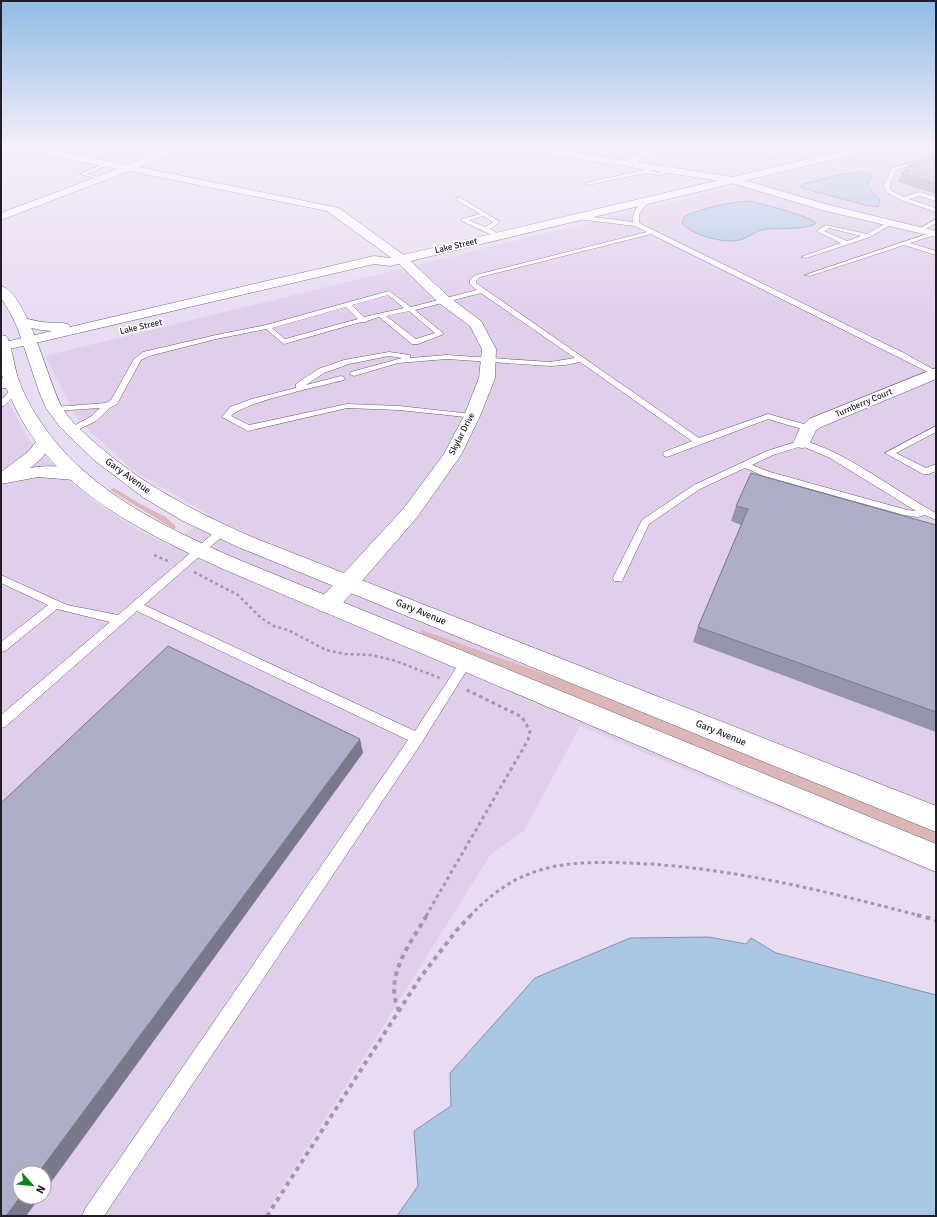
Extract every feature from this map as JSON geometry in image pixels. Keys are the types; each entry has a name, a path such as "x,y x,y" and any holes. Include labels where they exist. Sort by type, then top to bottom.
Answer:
{"main road":[{"path":"1,217 36,204"},
{"name":"Skylar Drive","path":"309,204 335,210 444,300 476,324 489,349 487,378 472,416 452,455 411,512 328,605"},
{"name":"Lake Street","path":"3,350 30,347 382,269 396,261 634,204"},
{"path":"812,204 935,234"},
{"name":"Lake Street","path":"30,347 121,320 374,260 396,261"},
{"name":"Gary Avenue","path":"1,290 6,295 22,322 30,347 55,409 79,437 123,474 172,507 221,532 936,819"},
{"path":"22,322 41,326 62,327 121,320"},
{"path":"3,350 10,386 44,443 74,474 112,503 142,522 200,551 936,858"},
{"name":"Turnberry Court","path":"808,428 815,423 936,373"},
{"path":"802,443 808,428"},
{"path":"5,477 35,455 44,443"},
{"path":"5,477 38,472 74,474"}],"lane":[{"path":"467,204 497,222 486,229"},
{"path":"636,224 634,218 635,213 643,204"},
{"path":"917,204 936,210"},
{"path":"485,214 464,220 479,228 486,229 498,236"},
{"path":"578,217 636,224 936,373"},
{"path":"920,230 936,221"},
{"path":"804,257 868,236 890,223"},
{"path":"847,243 820,231 828,226 868,236"},
{"path":"652,232 478,276 473,280 473,284 698,441"},
{"path":"808,275 935,234"},
{"path":"904,244 936,253"},
{"path":"267,327 284,342 315,331 483,290"},
{"path":"72,429 93,419 108,405 114,402 138,359 146,354 216,336 288,323 330,312 348,304 389,293 440,334 415,342 380,315"},
{"path":"348,304 364,320"},
{"path":"294,390 321,371 346,362 389,354 418,359"},
{"path":"354,374 397,361 447,357 550,364 582,360"},
{"path":"341,378 249,403 233,409 226,417 248,428 347,406 399,408 472,416"},
{"path":"1,404 10,386"},
{"path":"55,409 108,405"},
{"path":"667,454 698,441 768,416 808,428"},
{"path":"936,429 889,453 926,472 936,467"},
{"path":"618,578 645,522 697,487 770,453 802,443 833,456 936,517"},
{"path":"745,465 767,474 907,513 923,513 919,508"},
{"path":"1,723 221,532"},
{"path":"1,579 64,608 120,620"},
{"path":"1,648 56,604"},
{"path":"136,606 417,738"},
{"path":"92,1216 417,738 466,662"}],"path":[{"path":"207,578 238,595 261,618 274,626 288,630 326,650 345,654 371,655 393,660 429,674"},
{"path":"398,1011 393,1001 398,965 524,746 530,731 522,717 473,692"},
{"path":"267,1216 398,1011 442,949 478,907 497,892 519,878 566,864 641,863 699,867 783,881 936,920"}],"shaded area":[{"path":"665,204 936,204 936,874 580,726 524,831 491,854 264,1216 1,1216 1,388 29,440 71,482 98,504 141,532 170,546 209,515 133,470 79,421 45,356"},
{"path":"114,488 142,505 166,517 176,527 174,529 110,490"},
{"path":"422,630 562,680 936,832 936,844 420,633"}],"water":[{"path":"759,204 805,217 816,223 800,228 763,229 743,239 725,241 700,235 682,223 685,216 707,208 724,205"},
{"path":"861,204 879,204 878,207"},
{"path":"709,937 746,944 751,938 776,953 936,995 936,1216 397,1216 418,1186 414,1131 451,1106 450,1073 535,978 630,938"}],"building":[{"path":"751,473 936,525 936,712 698,627 748,509 736,506"},
{"path":"168,646 360,739 44,1165 12,1165 12,1205 14,1205 6,1216 1,1216 1,803"}]}
